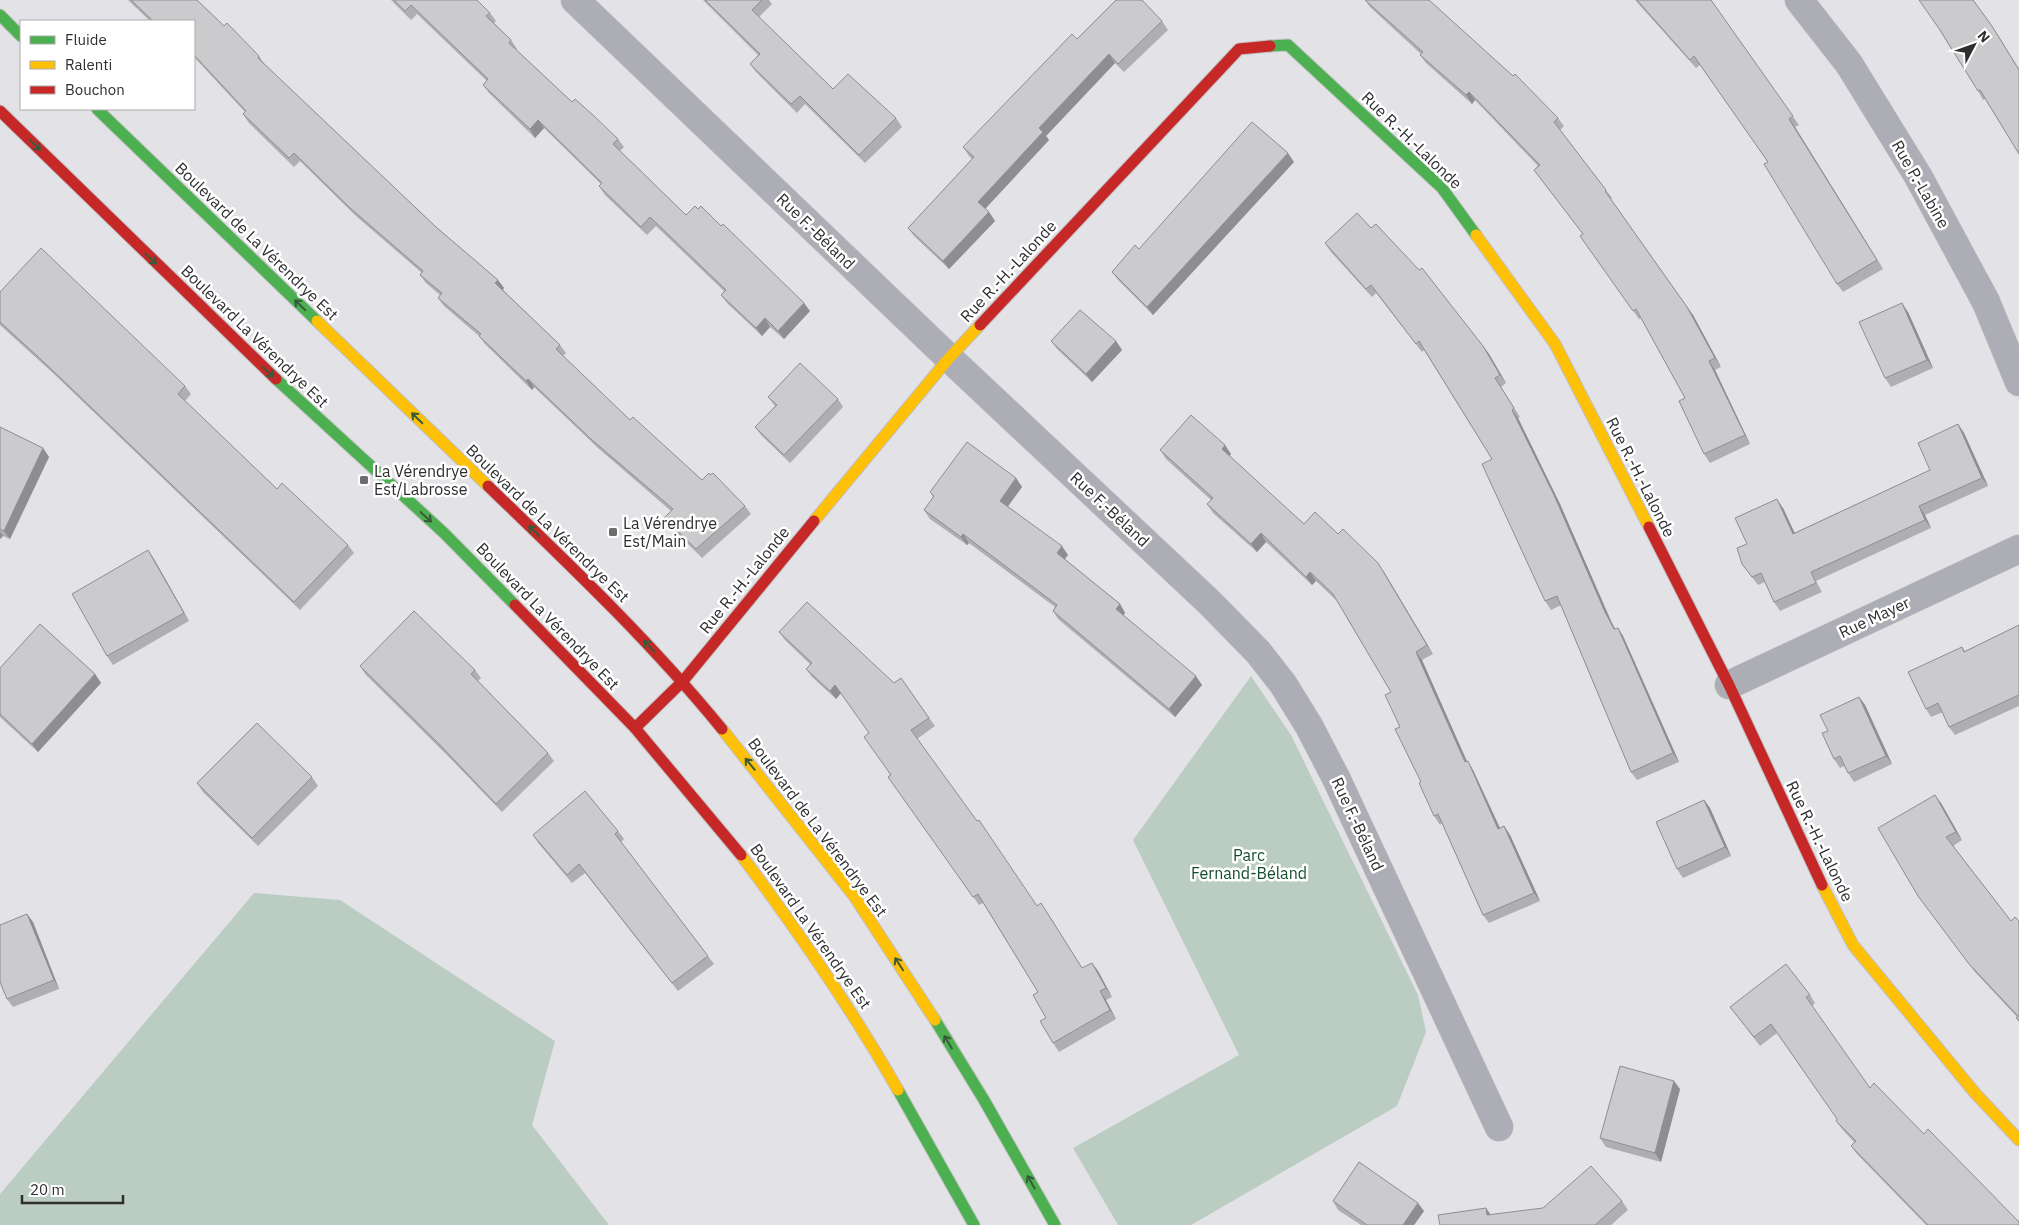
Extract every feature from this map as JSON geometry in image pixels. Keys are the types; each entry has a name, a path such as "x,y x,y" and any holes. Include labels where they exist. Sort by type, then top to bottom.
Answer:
{"main road":[{"path":"0,15 20,35"},
{"name":"Rue R.-H.-Lalonde","path":"635,728 682,681 948,358 1239,49 1288,45 1442,188 1555,344 1729,685 1813,868 1853,945 1975,1093 2019,1140"},
{"name":"Boulevard de La Vérendrye Est","path":"98,110 506,503 628,623 682,681 781,801 854,896 926,1005 984,1100 1054,1225"},
{"name":"Boulevard La Vérendrye Est","path":"0,111 229,335 444,533 635,728 726,833 799,933 862,1029 974,1225"}],"street":[{"name":"Rue F.-Béland","path":"575,0 948,358 1210,603 1258,652 1283,684 1309,726 1336,778 1499,1127"},
{"name":"Rue P.-Labine","path":"1798,0 1849,64 1918,176 1986,302 2019,382"},
{"name":"Rue Mayer","path":"1729,685 2019,548"}],"green space":[{"name":"Parc Fernand-Béland","path":"1251,676 1291,735 1418,995 1426,1032 1397,1106 1191,1225 1118,1225 1073,1148 1239,1055 1133,840"},
{"path":"254,893 340,900 555,1041 532,1125 609,1225 0,1225 0,1194"}],"building":[{"path":"131,0 197,0 224,26 227,23 259,56 258,58 436,227 498,280 495,283 560,345 556,349 630,420 633,417 702,480 709,473 710,475 713,473 745,506 696,549 664,518 673,509 592,440 528,379 526,381 479,336 481,334 438,298 442,293 420,275 423,271 350,208 294,153 289,158 243,114 246,111 195,56 195,20 152,20"},
{"path":"394,0 477,0 490,13 486,16 511,40 509,43 572,102 575,99 618,139 613,144 686,215 695,206 698,209 701,206 721,226 723,224 804,303 778,331 765,318 756,328 721,295 726,290 650,217 641,227 599,186 602,183 538,120 530,129 483,85 488,79 411,5 405,11"},
{"path":"705,0 762,0 752,10 833,89 848,74 896,118 859,155 800,96 791,104 750,64 760,54"},
{"path":"1116,0 1142,0 1162,21 1118,64 1109,54 1039,128 1043,132 978,202 989,212 943,261 908,228 974,157 963,147 1072,34 1077,39"},
{"path":"1365,0 1429,0 1513,76 1515,74 1558,118 1554,122 1606,190 1687,307 1715,358 1709,361 1745,435 1704,454 1679,401 1685,398 1636,309 1633,311 1580,236 1583,234 1534,170 1540,165 1469,92 1466,95 1420,55 1423,52"},
{"path":"1637,0 1711,0 1793,116 1789,119 1877,260 1837,284 1764,164 1768,162 1694,56 1690,60"},
{"path":"1919,0 1973,0 1992,26 2019,70 2019,154 1980,90 1978,91"},
{"path":"1252,122 1288,153 1147,307 1112,272 1135,245 1139,249"},
{"path":"1357,213 1371,228 1376,224 1419,270 1422,268 1483,346 1500,375 1495,378 1514,408 1512,410 1554,495 1605,612 1614,629 1618,628 1673,753 1631,772 1557,596 1545,601 1482,464 1492,459 1419,341 1416,344 1371,285 1366,289 1325,243"},
{"path":"41,248 185,386 178,394 277,489 282,483 348,545 294,602 0,322 0,292"},
{"path":"1902,303 1927,360 1885,378 1859,322"},
{"path":"1080,310 1116,341 1086,374 1051,341"},
{"path":"800,363 838,399 784,455 755,427 777,405 768,397"},
{"path":"1191,415 1225,445 1222,449 1304,524 1315,512 1338,534 1343,529 1378,563 1427,645 1416,652 1465,762 1468,761 1498,829 1504,826 1534,893 1483,915 1438,814 1434,816 1419,783 1421,782 1395,729 1400,727 1385,695 1391,692 1333,594 1310,572 1306,577 1261,533 1251,544 1207,504 1213,498 1160,450"},
{"path":"1958,424 1982,478 1919,506 1925,520 1811,572 1816,583 1774,602 1761,573 1752,577 1742,564 1737,548 1747,544 1735,518 1777,499 1793,534 1930,470 1918,443"},
{"path":"0,427 43,448 4,531 0,529"},
{"path":"967,442 1016,478 1000,501 1062,546 1057,553 1120,604 1116,609 1196,676 1169,709 1053,611 1057,605 963,534 961,537 924,510 934,496 930,492"},
{"path":"148,550 184,613 107,656 72,594"},
{"path":"807,602 894,683 901,678 929,718 911,730 977,821 979,820 1037,906 1041,903 1082,968 1092,963 1106,988 1100,991 1110,1010 1053,1043 1040,1021 1046,1018 1033,995 1038,992 978,894 973,897 888,777 891,775 864,737 869,733 835,685 830,691 806,669 812,663 779,632"},
{"path":"414,611 475,670 471,674 548,753 496,804 440,745 360,666"},
{"path":"40,624 95,674 32,744 0,714 0,668"},
{"path":"2019,625 2019,695 1949,727 1938,703 1926,709 1908,672 1962,647 1964,652"},
{"path":"1859,697 1886,756 1848,773 1840,756 1834,759 1822,733 1828,731 1820,715"},
{"path":"257,723 312,777 252,838 197,783"},
{"path":"585,791 618,831 615,834 708,956 672,983 579,864 567,875 533,835"},
{"path":"1935,795 1956,832 1946,837 2011,921 2015,917 2019,921 2019,1021 2016,1018 2018,1016 1969,964 1918,896 1878,828"},
{"path":"1704,800 1725,847 1677,869 1656,822"},
{"path":"27,914 54,980 7,999 0,982 0,925"},
{"path":"1786,964 1810,995 1806,997 1870,1088 1874,1083 1924,1134 1928,1129 2019,1222 2019,1225 1928,1225 1851,1146 1856,1141 1836,1121 1837,1119 1771,1024 1754,1037 1730,1007"},
{"path":"1620,1066 1674,1081 1655,1153 1600,1138"},
{"path":"1359,1162 1418,1203 1403,1225 1367,1225 1333,1201"},
{"path":"1591,1166 1622,1201 1595,1225 1440,1225 1438,1215 1486,1208 1487,1215 1543,1208"}],"traffic: fast":[{"path":"0,15 20,35"},
{"path":"1270,46 1288,45 1442,188 1476,235"},
{"path":"98,110 317,321"},
{"path":"276,379 444,533 515,605"},
{"path":"935,1020 984,1100 1055,1225"},
{"path":"898,1090 974,1225"}],"traffic: slow":[{"path":"1476,235 1555,344 1649,527"},
{"path":"317,321 488,486"},
{"path":"814,521 949,358 980,325"},
{"path":"722,729 854,896 935,1020"},
{"path":"741,855 823,970 862,1029 898,1090"},
{"path":"1822,885 1853,945 1975,1093 2019,1140"}],"traffic: jam":[{"path":"980,325 1239,49 1270,46"},
{"path":"0,111 276,379"},
{"path":"488,486 638,634 722,729"},
{"path":"635,728 683,681 814,521"},
{"path":"1649,527 1729,685 1822,885"},
{"path":"515,605 635,728 741,855"}],"place":[{"name":"La Vérendrye Est/Labrosse","path":"364,480"},
{"name":"La Vérendrye Est/Main","path":"613,532"}]}
